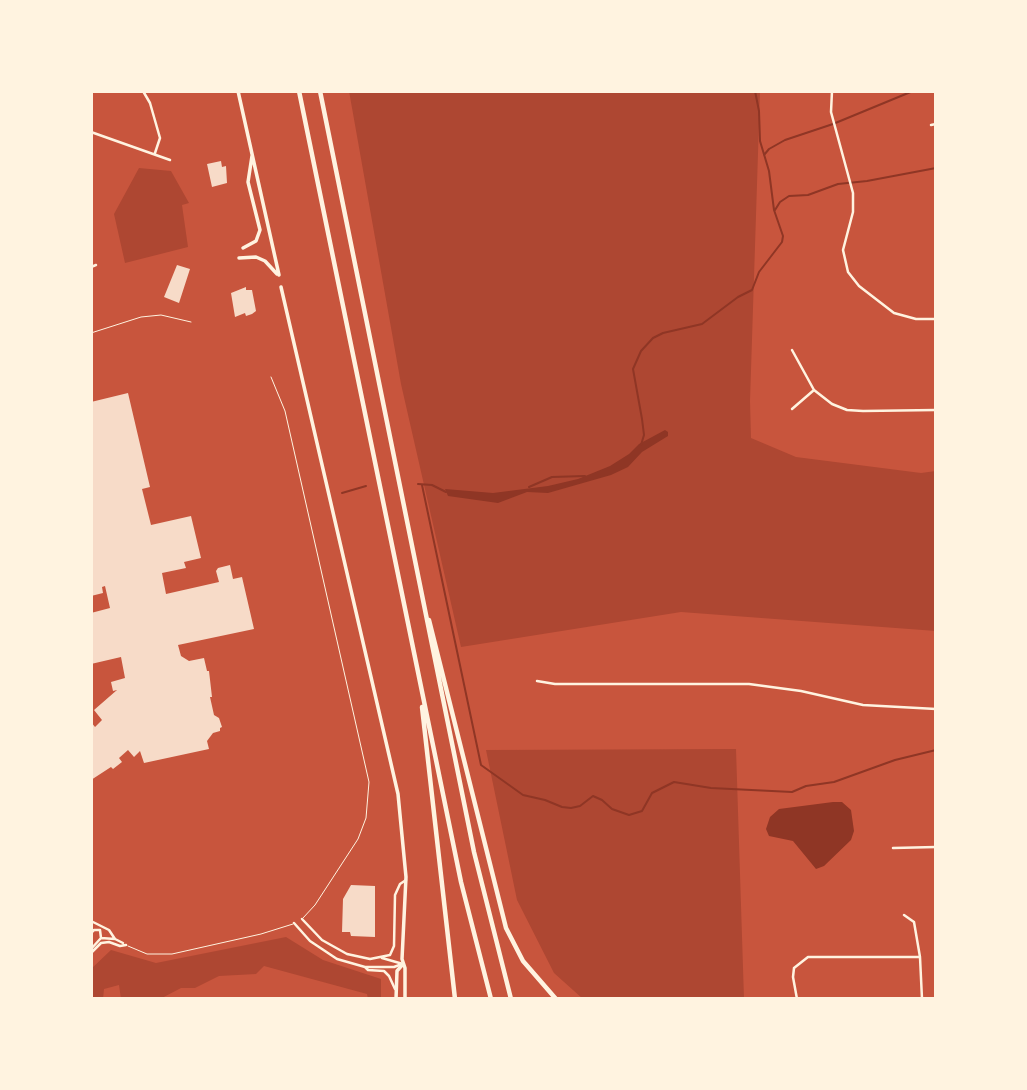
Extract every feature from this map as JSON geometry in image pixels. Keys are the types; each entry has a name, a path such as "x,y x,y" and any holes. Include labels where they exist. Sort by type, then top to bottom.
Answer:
{"highway":[{"path":"299,91 464,894 491,999"},
{"path":"320,91 480,877 511,999"},
{"path":"415,562 506,928 523,961 556,999"},
{"path":"420,682 455,999"}],"main road":[{"path":"238,91 279,275 265,261 256,257 239,258"},
{"path":"243,248 256,241 260,230 248,182 252,154"},
{"path":"281,287 394,779 403,835 406,880 403,964 405,999"},
{"path":"396,999 397,971 403,964"}],"street":[{"path":"143,91 150,103 160,138 155,153"},
{"path":"832,91 831,113 853,193 853,212 844,250 848,272 859,286 894,313 912,319 936,319"},
{"path":"930,125 936,124"},
{"path":"91,132 170,160"},
{"path":"91,267 96,265"},
{"path":"792,350 814,390 832,404 847,410 936,410"},
{"path":"792,409 814,390"},
{"path":"537,681 555,684 749,684 801,691 863,705 936,709"},
{"path":"893,848 936,847"},
{"path":"302,919 323,940 347,954 370,959 390,956 394,946 395,895 400,884 406,880"},
{"path":"904,915 914,922 920,957 922,999"},
{"path":"93,921 102,932 109,930"},
{"path":"93,921 109,930 124,944"},
{"path":"294,923 310,941 337,959 365,967 394,967 403,964"},
{"path":"91,951 97,929"},
{"path":"102,932 102,937"},
{"path":"93,936 116,939"},
{"path":"91,951 101,943 109,942 120,946 124,944"},
{"path":"797,999 794,968 808,957 920,957"},
{"path":"380,958 403,964"},
{"path":"365,967 368,970 384,971 396,992"}],"lane":[{"path":"91,333 141,317 161,315 191,322"},
{"path":"271,377 285,411 369,782 366,818 358,839 315,905 302,919"},
{"path":"124,944 147,954 172,954 294,923"}],"shaded area":[{"path":"349,91 760,91 751,438 796,457 921,473 936,471 936,631 681,612 461,647 401,384"},
{"path":"139,168 171,171 189,203 182,205 188,247 125,263 114,214"},
{"path":"665,430 668,436 642,452 628,467 611,475 548,493 527,492 498,503 448,496 445,489 493,493 578,479 610,466 639,444"},
{"path":"736,749 744,999 583,999 554,973 517,900 486,750"},
{"path":"842,802 851,810 854,831 851,840 824,866 816,869 793,841 769,836 766,829 770,817 779,809"},
{"path":"286,937 323,960 381,979 381,999 368,999 367,994 264,966 256,974 219,976 195,988 181,988 160,999 121,999 119,985 104,989 103,999 91,999 91,969 111,950 156,963"}],"building":[{"path":"221,161 222,167 226,166 227,183 212,187 207,164"},
{"path":"177,265 190,269 179,303 164,297"},
{"path":"246,287 246,290 252,290 256,311 235,317 231,293"},
{"path":"128,393 150,487 142,489 151,525 191,516 201,558 184,562 186,568 162,573 166,594 219,582 216,571 230,565 233,579 242,577 254,629 178,645 181,656 189,661 204,658 209,671 214,715 219,718 222,727 207,741 209,749 144,763 140,751 134,757 128,750 119,758 122,762 91,780 91,722 95,727 102,720 94,710 117,690 113,691 111,682 125,678 121,657 91,664 91,613 110,608 105,586 102,587 103,593 91,596 91,402"},
{"path":"351,885 375,886 375,937 351,936 350,932 342,932 343,899"}],"waterway":[{"path":"641,445 644,435 633,369 641,351 653,338 663,333 702,324 752,290 759,272 782,242 783,236 774,210 769,171 760,141 755,91"},
{"path":"764,155 785,140 833,124 913,91"},
{"path":"775,210 780,202 789,196 808,195 838,184 936,168"},
{"path":"529,487 552,477 585,476"},
{"path":"418,484 432,485 446,492"},
{"path":"422,485 481,765 523,795 571,808 580,806 593,796 612,809 629,815 642,811 652,793 674,782 711,788 792,792 806,786 834,782 895,760 936,750"},
{"path":"342,493 366,486"}]}
